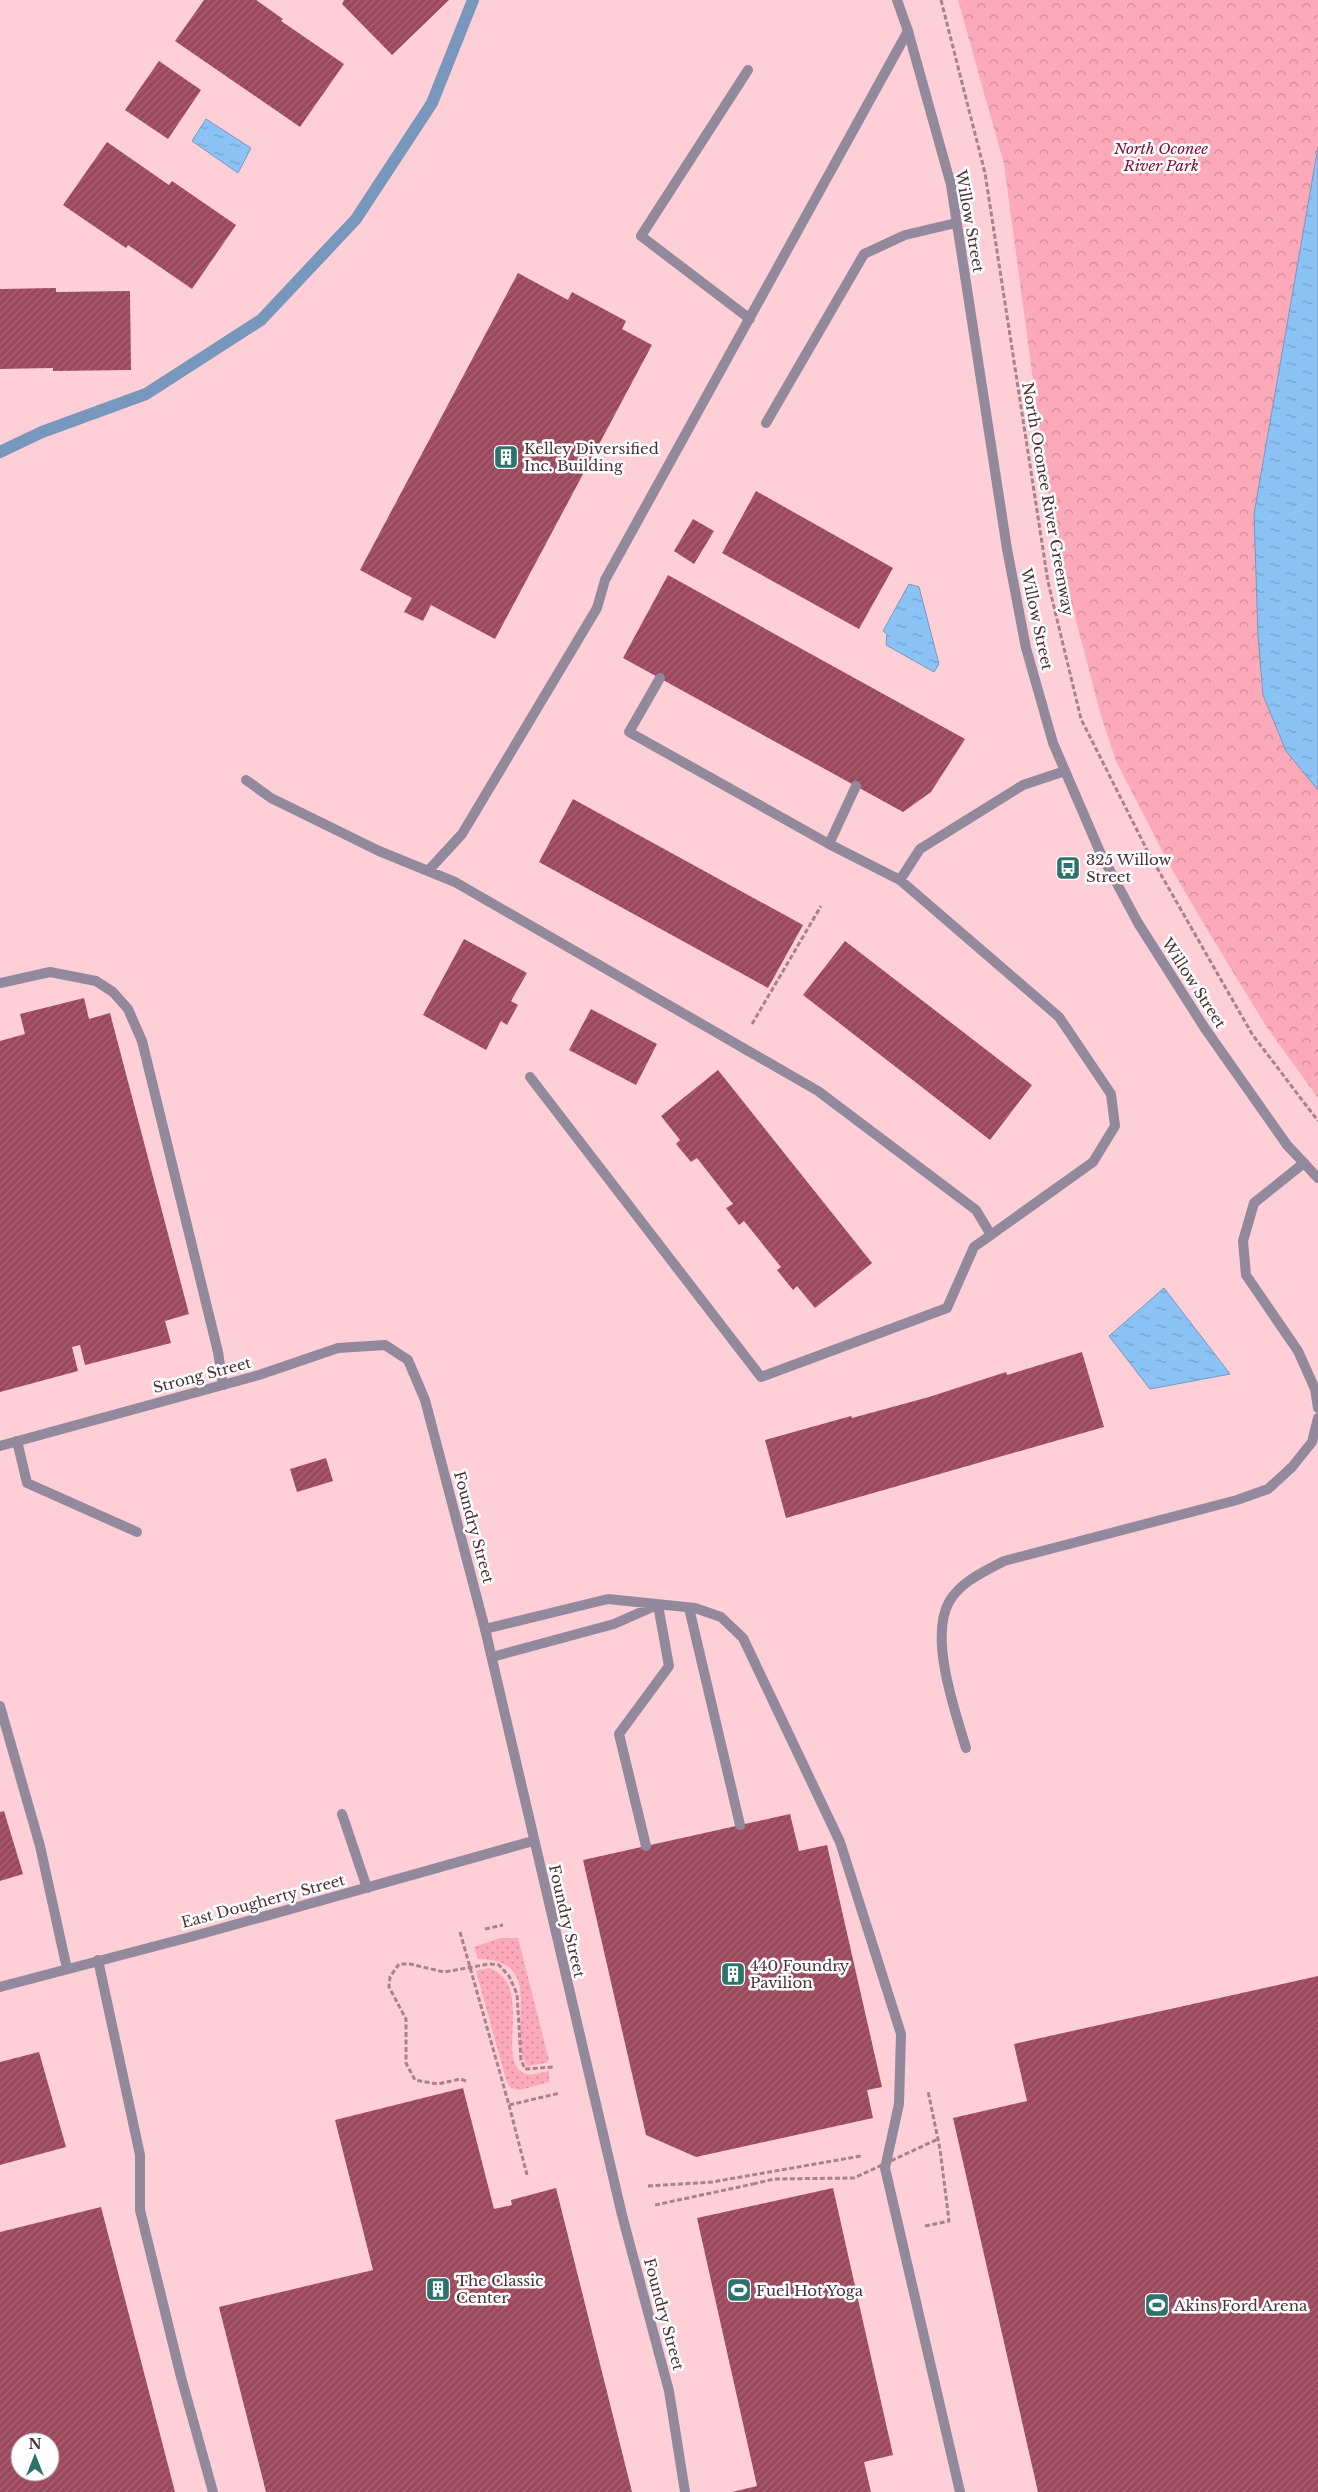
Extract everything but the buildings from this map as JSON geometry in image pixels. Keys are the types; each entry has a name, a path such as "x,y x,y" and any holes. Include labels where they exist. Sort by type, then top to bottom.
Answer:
{"street":[{"name":"Willow Street","path":"897,0 908,31 951,185 1006,539 1026,648 1053,743 1100,852 1138,923 1204,1028 1287,1145 1318,1178"},
{"path":"428,871 462,834 597,608 605,580 908,31"},
{"path":"748,70 641,236 750,319"},
{"path":"766,423 864,254 905,235 956,223"},
{"path":"530,1077 761,1377 947,1308 974,1247 1093,1162 1115,1126 1111,1094 1059,1017 900,880 829,844 629,732 660,678"},
{"path":"900,880 920,849 1023,785 1065,771"},
{"path":"246,780 271,798 380,851 455,882 550,934 818,1091 976,1210 991,1235"},
{"path":"829,844 856,786"},
{"path":"0,983 50,972 96,981 113,992 128,1009 142,1041 218,1352 223,1385"},
{"path":"1304,1163 1254,1203 1243,1241 1246,1275 1298,1351 1316,1389 1318,1408"},
{"name":"Strong Street","path":"0,1446 259,1375 338,1348 384,1345 408,1360"},
{"name":"Foundry Street","path":"408,1360 425,1400 492,1657 533,1841 622,2215 669,2391 685,2492"},
{"path":"966,1748 949,1684 943,1646 943,1622 950,1601 972,1578 1004,1561 1237,1500 1268,1489 1292,1467 1312,1442 1318,1418"},
{"path":"17,1441 28,1483 137,1532"},
{"path":"485,1629 608,1598 689,1608 721,1617 743,1638 840,1842 901,2034 899,2104 885,2168 960,2492"},
{"path":"492,1657 614,1624 658,1605"},
{"path":"646,1846 619,1734 669,1666 658,1605"},
{"path":"689,1608 740,1824"},
{"path":"0,1706 3,1724 40,1846 67,1969"},
{"path":"342,1814 367,1888"},
{"name":"East Dougherty Street","path":"0,1987 194,1936 533,1841"},
{"path":"98,1960 140,2155 140,2210 181,2378 213,2492"}],"path":[{"name":"North Oconee River Greenway","path":"941,0 985,173 1048,582 1081,719 1148,852 1252,1034 1318,1122"},
{"path":"748,1032 821,906"},
{"path":"485,1929 503,1925"},
{"path":"460,1932 510,2105 527,2175"},
{"path":"466,2082 460,2079 438,2084 415,2080 406,2063 408,2042 406,2019 389,1987 390,1976 398,1964 410,1964 444,1972 470,1966 499,1965 510,1976 517,1994 521,2060 525,2069 554,2067"},
{"path":"900,2231 950,2221 940,2149 926,2086"},
{"path":"510,2105 560,2093"},
{"path":"655,2205 774,2179 854,2178 938,2139"},
{"path":"648,2186 712,2182 888,2152"}],"green space":[{"name":"North Oconee River Park","path":"958,0 1318,0 1318,1098 1266,1026 1169,864 1116,761 1101,716 1054,536 1004,164"},
{"path":"500,1938 518,1938 549,2060 546,2063 527,2066 521,2051 521,1999 519,1983 513,1971 500,1962 478,1959 474,1947"},
{"path":"489,1968 503,1977 510,1990 513,2006 513,2055 517,2067 526,2074 549,2071 549,2082 520,2090 511,2088 507,2083 476,1971"}],"water":[{"path":"206,119 251,148 238,173 192,141"},
{"path":"1318,147 1318,790 1286,751 1263,695 1258,635 1254,514"},
{"path":"909,584 919,587 939,664 934,672 886,645 887,634 883,631"},
{"path":"1164,1288 1230,1374 1150,1389 1109,1336"}],"waterway":[{"path":"0,452 42,432 146,394 261,320 356,219 432,103 473,0"}],"place":[{"name":"Kelley Diversified Inc. Building","path":"506,457"},
{"name":"325 Willow Street","path":"1068,868"},
{"name":"440 Foundry Pavilion","path":"733,1974"},
{"name":"The Classic Center","path":"438,2289"},
{"name":"Fuel Hot Yoga","path":"739,2290"},
{"name":"Akins Ford Arena","path":"1157,2305"}]}
